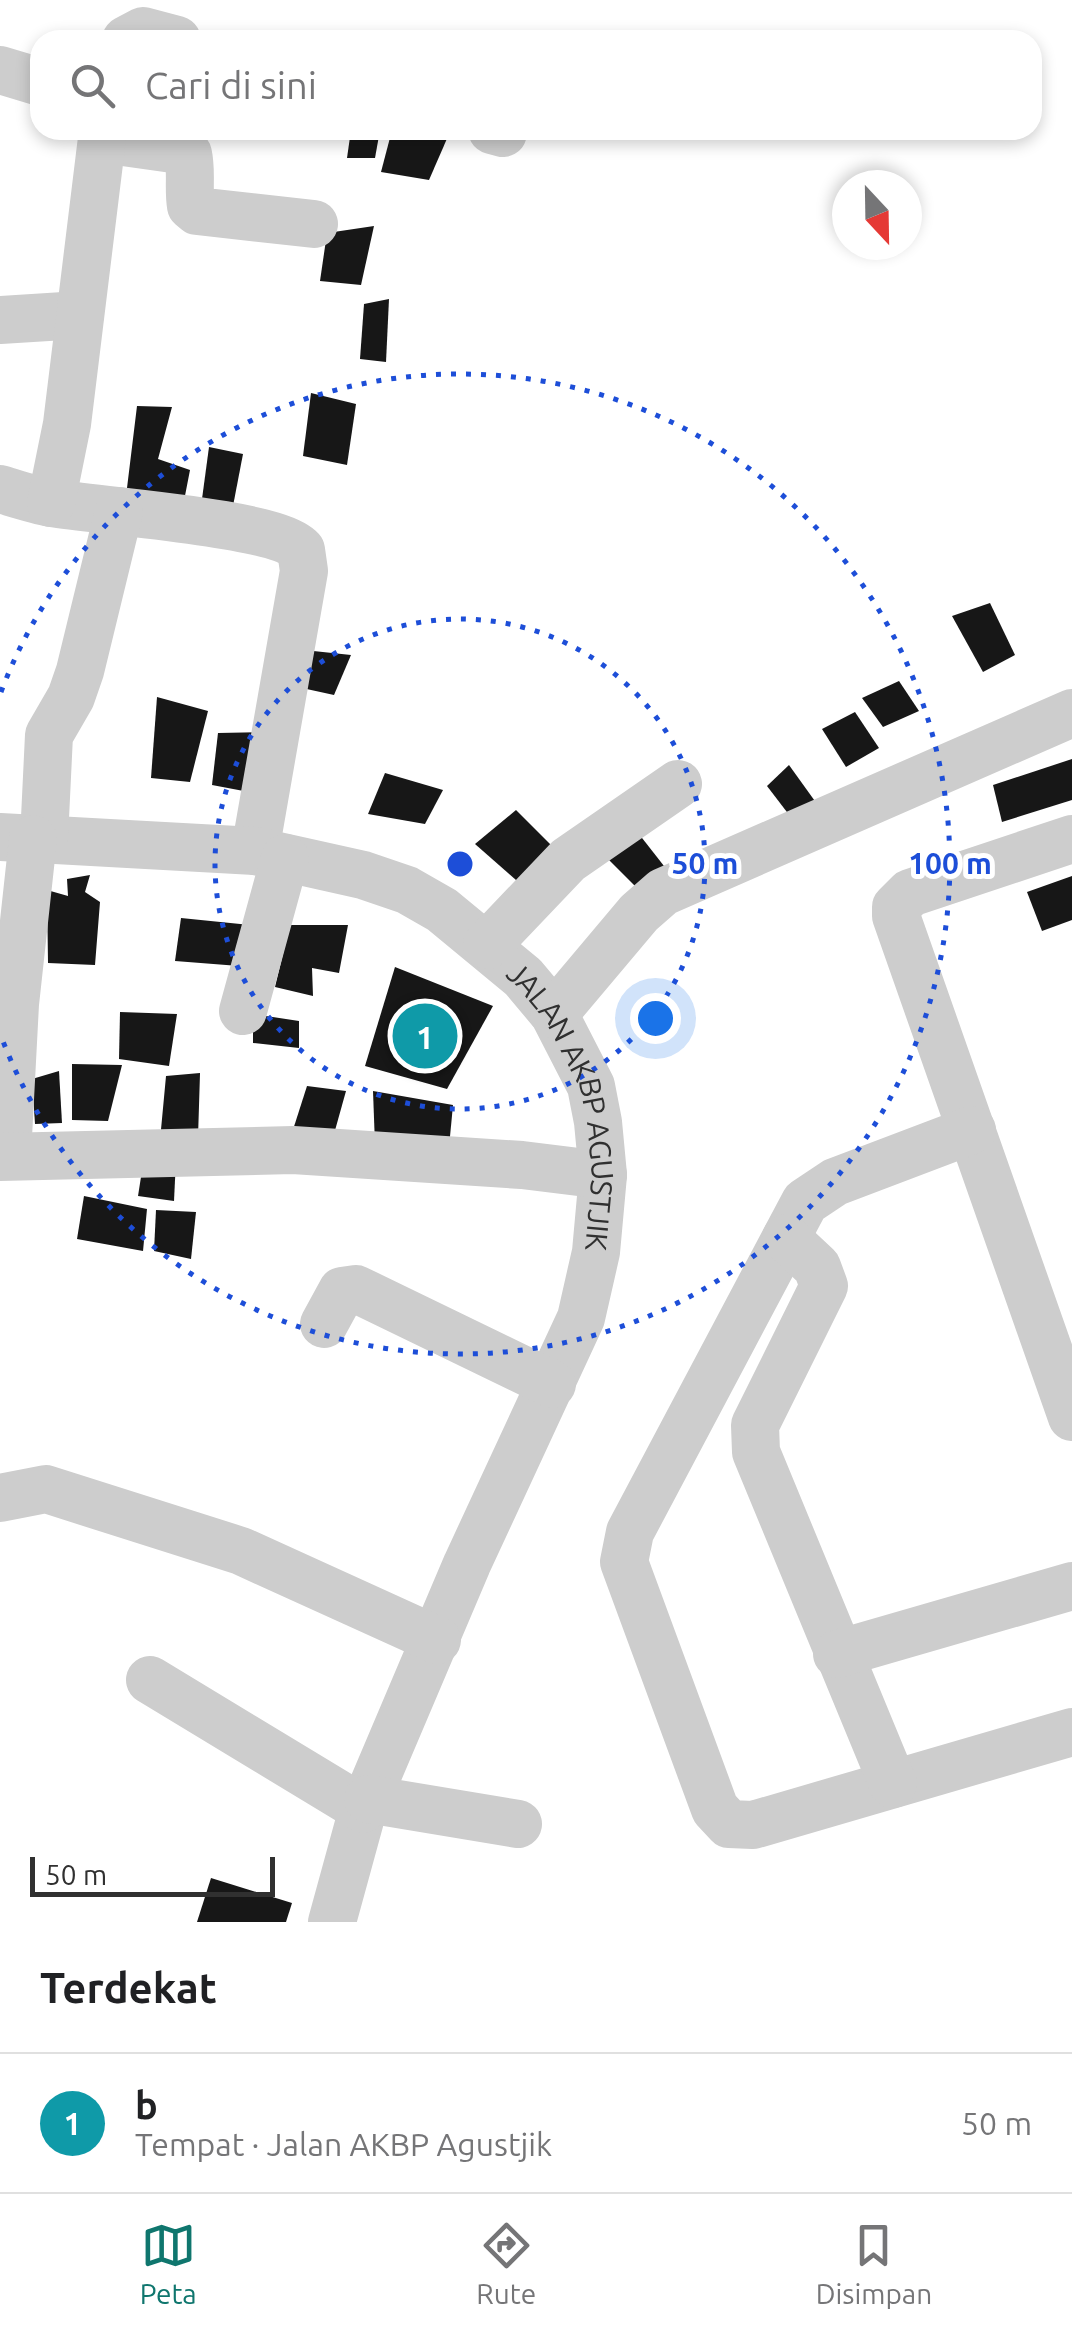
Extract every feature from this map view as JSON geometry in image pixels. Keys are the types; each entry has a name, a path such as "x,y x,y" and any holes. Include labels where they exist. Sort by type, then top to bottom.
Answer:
{"street":[{"path":"0,70 30,79"},
{"path":"51,502 67,424 102,140"},
{"path":"129,140 188,154 188,193 191,206 197,211 314,224"},
{"path":"0,320 80,315"},
{"path":"0,489 51,502 198,521 285,538 301,550 304,571 270,855 243,1011"},
{"path":"119,511 80,672 50,734 26,838 4,1156 293,1150 522,1165 603,1175"},
{"path":"554,1014 622,932 664,892 1072,713"},
{"path":"488,945 568,860 678,784"},
{"name":"JALAN AKBP AGUSTJIK","path":"26,838 270,855 363,875 407,890 442,910 523,977 554,1014 591,1086 603,1175 591,1283 581,1318 467,1564 366,1804 332,1922"},
{"path":"1072,839 910,893 896,906 900,929 1072,1417"},
{"path":"972,1130 818,1191 796,1212 786,1238 630,1532 624,1551 626,1573 715,1810 729,1824 753,1825 1072,1732"},
{"path":"786,1238 816,1266 824,1286 755,1424 756,1452 893,1784"},
{"path":"324,1324 336,1296 342,1290 356,1290 552,1384"},
{"path":"0,1498 46,1488 241,1551 437,1640"},
{"path":"837,1654 1072,1586"},
{"path":"150,1680 366,1804 518,1824"}],"building":[{"path":"350,140 378,140 375,158 347,158"},
{"path":"389,140 446,140 429,180 381,172"},
{"path":"374,226 361,285 320,281 327,233"},
{"path":"389,299 386,362 360,359 364,304"},
{"path":"311,393 356,404 347,465 303,456"},
{"path":"137,406 172,407 158,459 190,470 183,506 127,488"},
{"path":"209,447 243,454 233,506 202,499"},
{"path":"990,603 1015,655 983,672 952,616"},
{"path":"304,650 351,655 334,695 302,688"},
{"path":"899,681 919,711 883,727 862,698"},
{"path":"157,697 208,711 190,782 151,778"},
{"path":"855,712 879,748 846,767 822,729"},
{"path":"262,732 249,792 212,785 218,733"},
{"path":"1072,759 1072,800 1002,822 993,785"},
{"path":"789,765 817,804 793,820 767,786"},
{"path":"385,773 443,790 425,824 368,814"},
{"path":"516,810 554,848 524,887 475,844"},
{"path":"635,829 664,866 638,889 606,857"},
{"path":"90,875 85,892 100,902 95,965 48,963 47,890 68,896 67,879"},
{"path":"1072,876 1072,920 1042,931 1027,892"},
{"path":"181,918 250,925 239,966 175,961"},
{"path":"290,925 348,925 339,973 312,968 313,996 275,987"},
{"path":"395,967 493,1006 447,1089 365,1066"},
{"path":"120,1012 177,1014 169,1066 119,1059"},
{"path":"253,1014 299,1021 299,1048 253,1043"},
{"path":"72,1064 122,1065 108,1121 72,1120"},
{"path":"59,1071 62,1123 35,1124 32,1079"},
{"path":"200,1073 198,1137 160,1140 166,1076"},
{"path":"307,1086 346,1091 334,1134 291,1136"},
{"path":"373,1091 453,1105 449,1147 375,1145"},
{"path":"144,1158 176,1159 174,1201 138,1196"},
{"path":"84,1196 147,1209 143,1251 77,1239"},
{"path":"156,1210 196,1212 191,1259 154,1251"},
{"path":"211,1878 292,1903 286,1922 197,1922"}],"place":[{"name":"b","path":"425,1036"}]}
